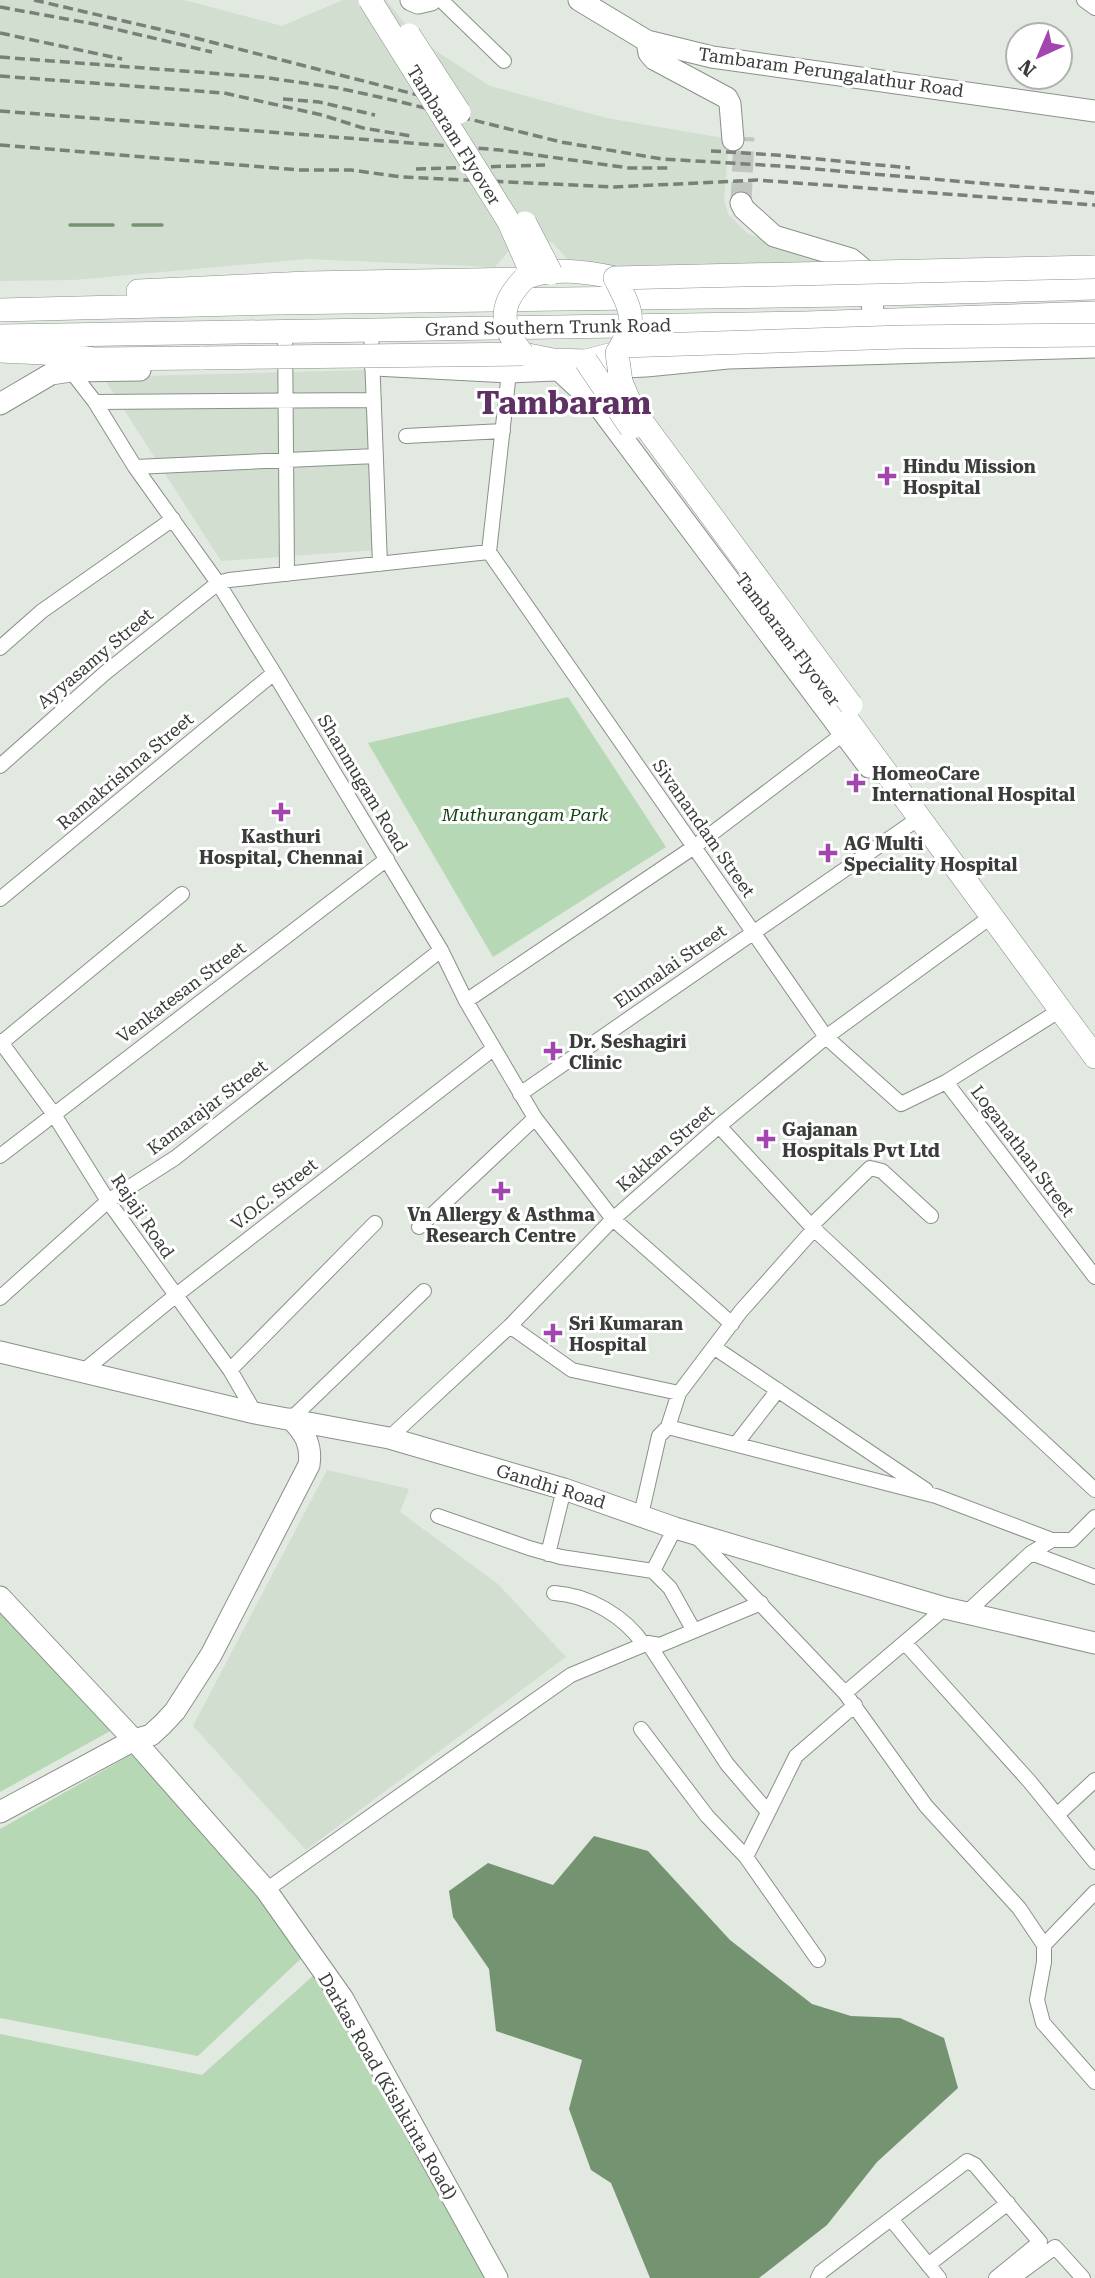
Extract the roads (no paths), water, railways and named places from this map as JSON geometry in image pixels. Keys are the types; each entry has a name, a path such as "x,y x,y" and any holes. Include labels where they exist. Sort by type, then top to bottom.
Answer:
{"main road":[{"name":"Tambaram Flyover","path":"370,0 509,222 536,275"},
{"name":"Tambaram Flyover","path":"387,0 514,203 536,275"},
{"path":"29,309 37,298 52,296 536,275 572,271 615,278 1095,267"},
{"path":"523,354 509,337 504,316 510,293 536,275"},
{"path":"615,278 631,315 628,336 620,349"},
{"name":"Grand Southern Trunk Road","path":"0,310 872,295 1095,288"},
{"name":"Grand Southern Trunk Road","path":"0,336 806,323 1095,313"},
{"path":"806,323 810,357"},
{"path":"0,351 94,359 523,354 553,360 586,362 620,349 902,337 1095,335"},
{"name":"Tambaram Flyover","path":"620,349 621,382 632,408 992,905"},
{"name":"Tambaram Flyover","path":"586,362 618,410 992,905"},
{"path":"992,905 1095,1057"},
{"path":"992,905 1095,1032"}],"street":[{"path":"411,0 418,3 431,0"},
{"path":"441,0 503,61"},
{"name":"Tambaram Perungalathur Road","path":"579,0 653,43 712,57 1095,111"},
{"path":"1084,0 1095,8"},
{"path":"653,43 735,90 745,112 739,138"},
{"path":"848,295 844,268 763,242 746,228 735,203 774,236 851,259 869,274 874,321"},
{"path":"372,330 380,564"},
{"path":"285,331 286,573"},
{"path":"0,404 51,374 71,371 373,365 509,372 646,366 728,358 1095,347"},
{"path":"559,370 600,408 912,823 972,908 992,905"},
{"name":"Shanmugam Road","path":"71,371 95,402 135,467 218,583 274,673 387,859 534,1118 613,1219 732,1324"},
{"path":"218,583 286,573 489,552 509,372"},
{"path":"95,402 374,400"},
{"path":"406,436 503,431"},
{"path":"135,467 376,456"},
{"path":"0,648 42,611 173,519"},
{"name":"Sivanandam Street","path":"489,552 826,1037 901,1104 946,1082 1062,1009"},
{"name":"Ayyasamy Street","path":"0,766 105,673 218,583"},
{"name":"Ramakrishna Street","path":"0,899 274,673"},
{"path":"466,1001 694,847 843,734"},
{"name":"Elumalai Street","path":"520,1094 912,823"},
{"name":"Venkatesan Street","path":"0,1156 387,859"},
{"path":"1,1042 182,894"},
{"name":"Kakkan Street","path":"389,1438 510,1326 613,1219 826,1037 992,905"},
{"name":"Kamarajar Street","path":"0,1298 108,1201 175,1158 440,950"},
{"name":"Rajaji Road","path":"1,1042 53,1114 108,1201 230,1370 255,1413"},
{"name":"V.O.C. Street","path":"81,1373 175,1296 494,1049"},
{"name":"Loganathan Street","path":"946,1082 1095,1277"},
{"path":"419,1227 534,1118"},
{"path":"719,1126 813,1228 1095,1490"},
{"path":"641,1516 659,1436 668,1427 679,1393 732,1324 813,1228 870,1168 882,1171 931,1216"},
{"path":"230,1370 375,1223"},
{"path":"0,1812 134,1740 150,1735 175,1711 211,1655 309,1465 311,1451 307,1438 290,1419 424,1291"},
{"path":"510,1326 572,1370 679,1393"},
{"path":"715,1348 936,1496"},
{"name":"Gandhi Road","path":"0,1352 255,1413 389,1438 564,1489 684,1530 955,1611 1095,1643"},
{"path":"736,1444 778,1390"},
{"path":"668,1427 936,1496 1052,1540 1072,1540 1095,1517"},
{"path":"548,1554 564,1489"},
{"path":"438,1516 548,1554 653,1571 670,1588 694,1631"},
{"path":"653,1571 684,1530 699,1541 761,1603 845,1693 926,1806 1018,1908 1044,1945 1044,1962 1037,2000 1043,2023 1095,2082"},
{"path":"845,1693 905,1643 955,1611 1052,1540"},
{"path":"1031,1553 1095,1577"},
{"path":"554,1593 571,1594 618,1616 628,1625 646,1644 727,1764 768,1812"},
{"name":"Darkas Road (Kishkinta Road)","path":"0,1597 134,1740 266,1890 343,1999 497,2278"},
{"path":"266,1890 571,1675 646,1644 660,1645 761,1603"},
{"path":"905,1643 1095,1861"},
{"path":"746,1857 796,1756 855,1705"},
{"path":"641,1729 707,1816 746,1857 818,1960"},
{"path":"1057,1815 1095,1780"},
{"path":"1044,1945 1095,1892"},
{"path":"818,2278 821,2272 967,2161 975,2165 1040,2242 996,2278"},
{"path":"928,2265 1008,2203"},
{"path":"891,2219 939,2278"},
{"path":"1013,2278 1055,2247 1083,2278"}],"waterway":[{"path":"70,225 113,225"},
{"path":"133,225 162,225"}],"tunnel":[{"path":"741,203 744,137"}],"railway":[{"path":"34,0 184,35 461,106"},
{"path":"0,7 94,24 212,52"},
{"path":"0,33 122,59"},
{"path":"0,57 262,77 338,88 561,142 662,159 780,166 1095,193"},
{"path":"0,76 224,93 322,115 363,128 411,136"},
{"path":"283,99 319,102 375,115"},
{"path":"0,111 500,150 629,168 671,168"},
{"path":"0,145 299,170 351,170 402,177 615,187 757,180 1095,205"},
{"path":"711,151 910,168"},
{"path":"416,169 545,165"}],"place":[{"name":"Hindu Mission Hospital","path":"887,476"},
{"name":"HomeoCare International Hospital","path":"856,783"},
{"name":"Kasthuri Hospital, Chennai","path":"281,812"},
{"name":"AG Multi Speciality Hospital","path":"828,853"},
{"name":"Dr. Seshagiri Clinic","path":"553,1051"},
{"name":"Gajanan Hospitals Pvt Ltd","path":"766,1139"},
{"name":"Vn Allergy & Asthma Research Centre","path":"501,1191"},
{"name":"Sri Kumaran Hospital","path":"553,1333"}],"district":[{"name":"Tambaram","path":"564,403"}],"park label":[{"name":"Muthurangam Park","path":"525,814"}]}
